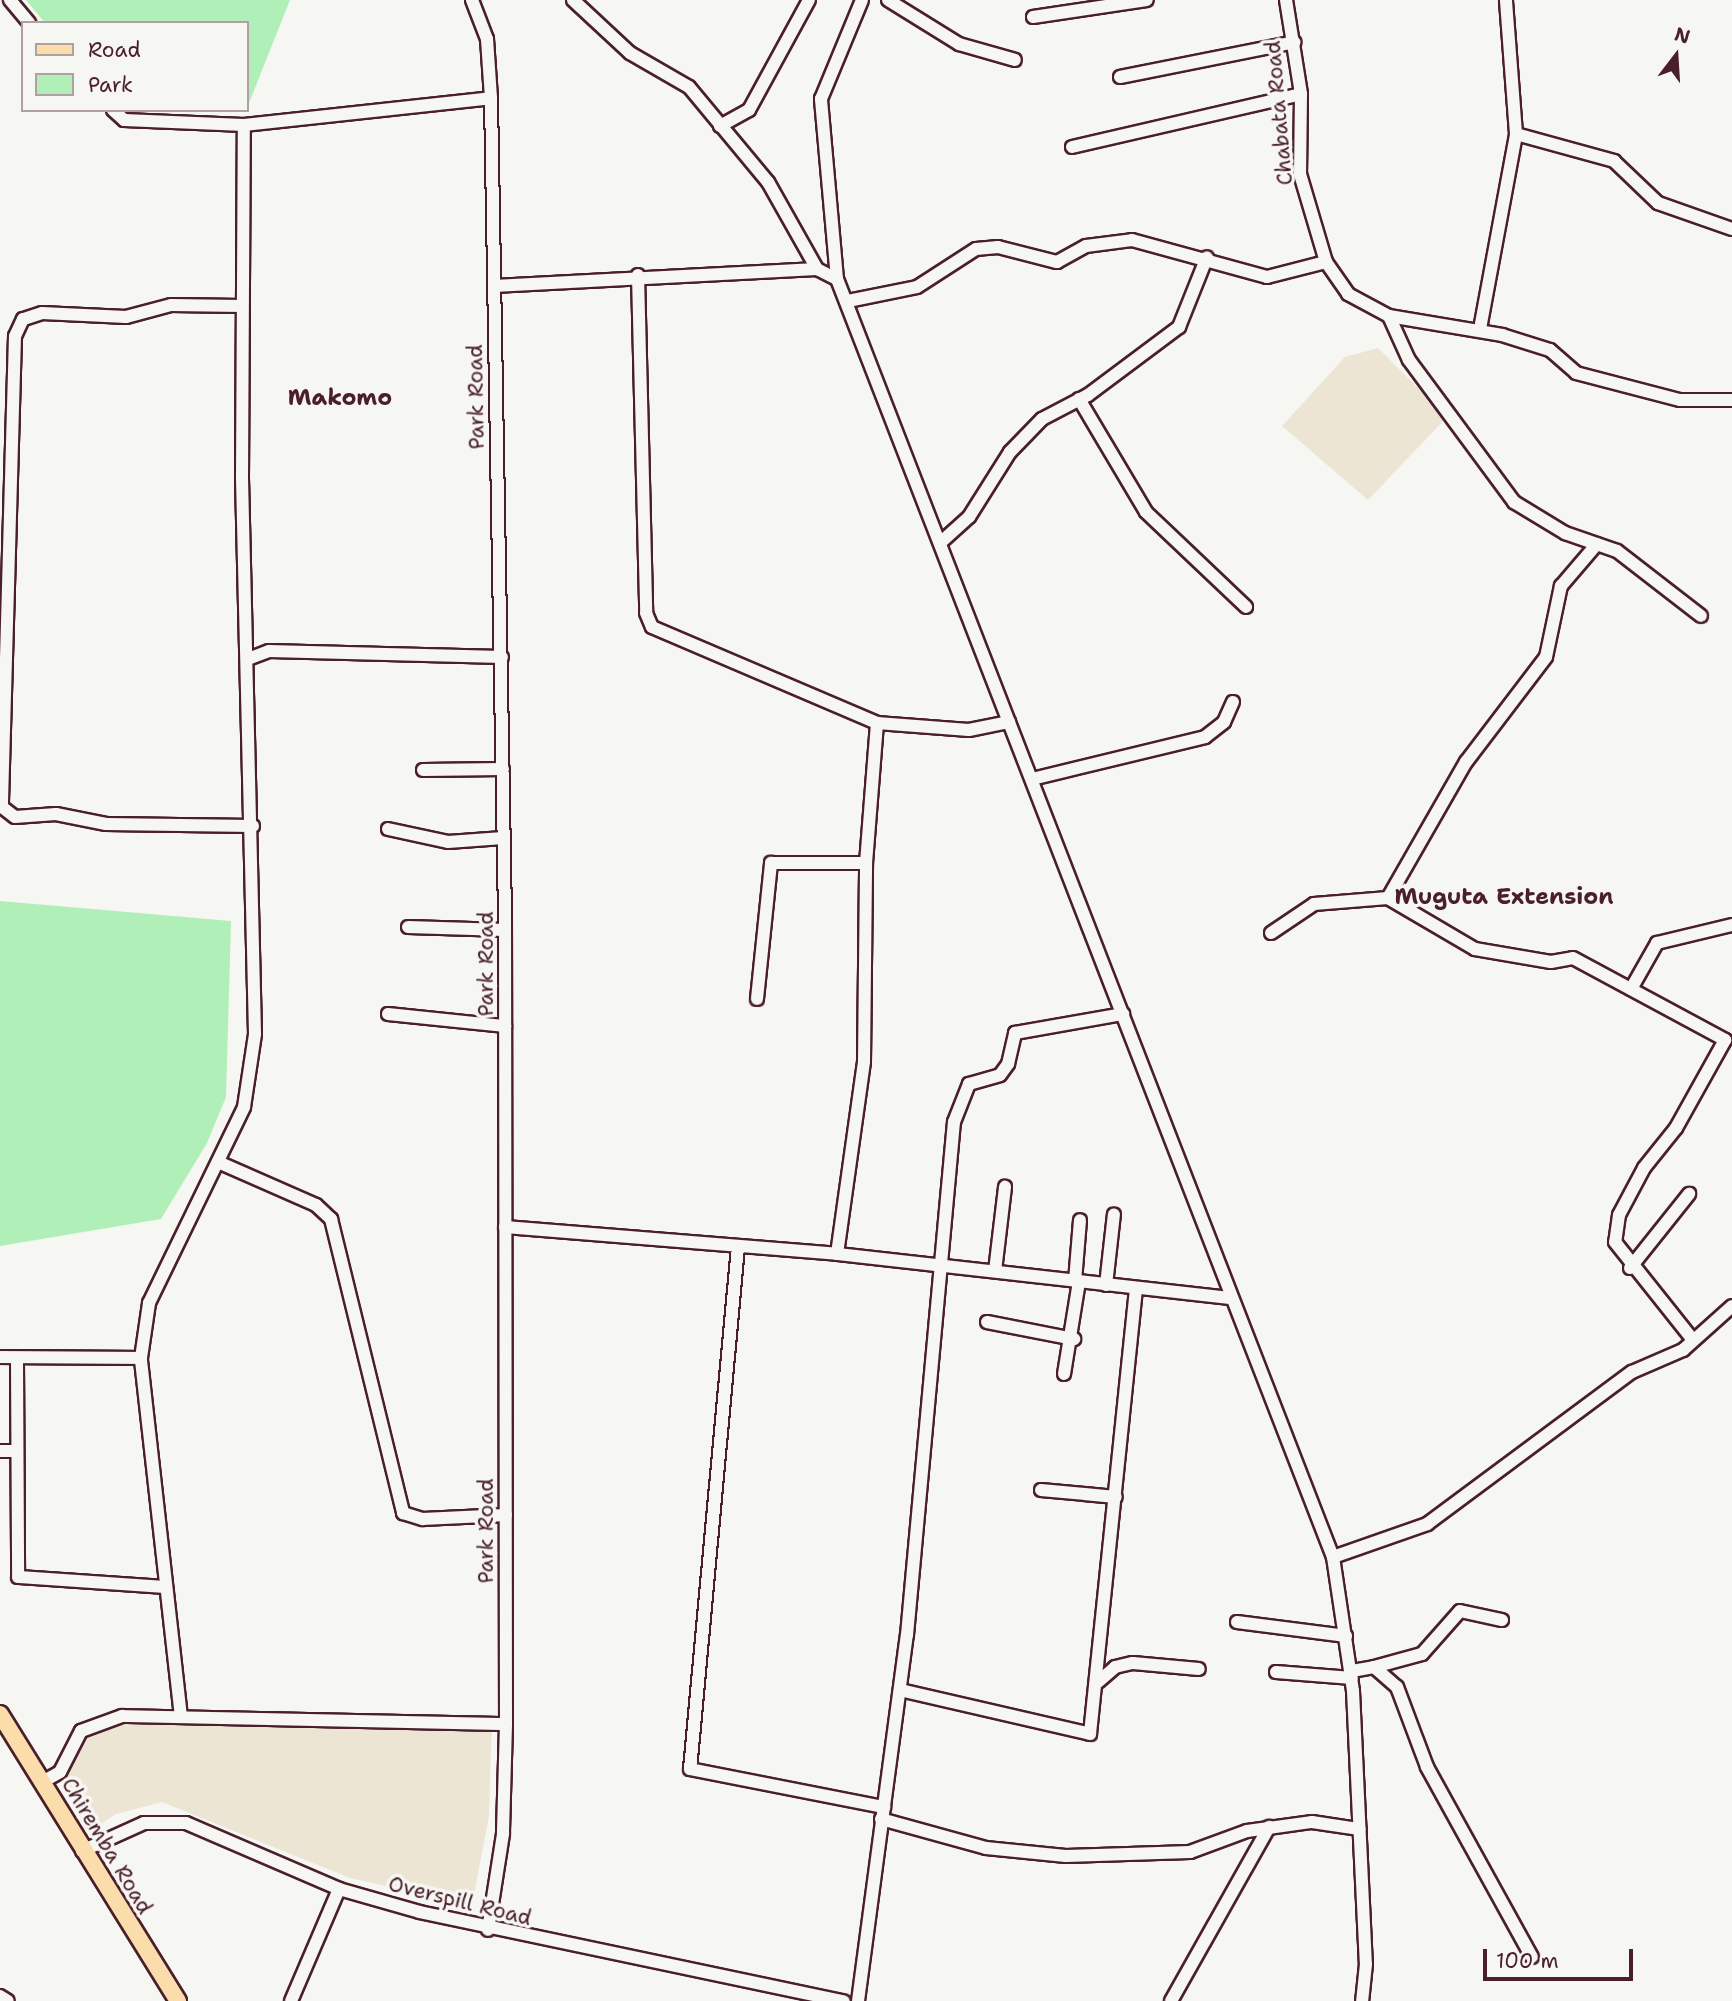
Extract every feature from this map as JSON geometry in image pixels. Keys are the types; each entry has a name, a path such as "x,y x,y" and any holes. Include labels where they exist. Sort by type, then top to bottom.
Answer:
{"main road":[{"name":"Chiremba Road","path":"0,1714 44,1781 82,1850 175,2000"}],"street":[{"path":"9,0 27,21"},
{"name":"Park Road","path":"472,0 487,39 491,98 505,930 506,1724 503,1834 488,1930"},
{"path":"573,0 630,53 689,87 768,182 817,269"},
{"path":"720,126 749,110 809,0"},
{"path":"862,0 821,99 837,279 848,300 1333,1557 1352,1674 1359,1829 1362,2001"},
{"path":"888,0 959,44 1015,61"},
{"path":"1032,17 1147,0"},
{"name":"Chabata Road","path":"1286,0 1295,43 1301,94 1300,174 1326,262 1348,294 1389,316"},
{"path":"1480,329 1516,134 1506,0"},
{"path":"1120,77 1295,43"},
{"path":"1072,147 1301,94"},
{"path":"115,112 124,120 244,125 491,98"},
{"path":"181,1717 163,1587 141,1358 149,1303 243,1107 256,1034 242,306 244,125"},
{"path":"1516,134 1614,161 1658,204 1732,229"},
{"path":"848,300 917,288 985,247 1057,262 1086,246 1132,240 1207,257 1267,277 1326,262"},
{"path":"940,542 976,508 1024,435 1050,412 1079,399 1180,327 1207,257"},
{"path":"494,286 638,275 817,269 837,279"},
{"path":"638,275 646,613 652,627 877,723 969,730 1009,722"},
{"path":"242,306 171,305 126,317 42,313 23,319 19,327 10,357 13,567 2,807 15,817 56,814 106,824 253,826"},
{"path":"1389,316 1480,329 1550,350 1576,373 1680,400 1732,400"},
{"path":"1389,316 1409,360 1514,502 1553,527 1597,544 1643,568 1702,616"},
{"path":"1079,399 1146,512 1246,607"},
{"path":"1388,898 1466,762 1546,657 1561,586 1597,544"},
{"path":"248,659 269,651 502,657"},
{"path":"1032,779 1205,737 1224,722 1233,702"},
{"path":"837,1254 864,1062 866,863 877,723"},
{"path":"423,770 503,769"},
{"path":"388,829 448,842 503,838"},
{"path":"757,999 771,863 866,863"},
{"path":"1271,933 1314,904 1388,898 1467,947 1551,962 1573,958 1725,1040 1619,1215 1615,1242 1630,1268 1693,1340"},
{"path":"1631,989 1657,943 1732,925"},
{"path":"408,927 505,930"},
{"path":"388,1014 505,1026"},
{"path":"858,2001 901,1689 954,1122 969,1084 1000,1074 1015,1033 1124,1014"},
{"path":"218,1162 316,1205 331,1219 403,1513 423,1519 506,1515"},
{"path":"996,1271 1005,1187"},
{"path":"1630,1268 1689,1194"},
{"path":"1106,1285 1114,1214"},
{"path":"1063,1374 1074,1339 1080,1220"},
{"path":"505,1227 837,1254 1231,1298"},
{"path":"738,1247 690,1769 882,1813 986,1848 1066,1856 1190,1852 1269,1827 1317,1821 1359,1829"},
{"path":"901,1689 1090,1734 1098,1682 1136,1288"},
{"path":"1333,1557 1427,1524 1547,1430 1693,1340 1732,1306"},
{"path":"987,1322 1074,1339"},
{"path":"0,1357 17,1362 141,1358"},
{"path":"17,1362 18,1577 163,1587"},
{"path":"0,1451 16,1451"},
{"path":"1041,1490 1116,1497"},
{"path":"1276,1672 1352,1674 1422,1654 1460,1611 1502,1619"},
{"path":"1237,1622 1346,1636"},
{"path":"1098,1682 1115,1667 1133,1663 1199,1669"},
{"path":"1374,1667 1397,1687 1427,1767 1532,1957"},
{"path":"44,1781 60,1772 76,1736 89,1726 122,1716 506,1724"},
{"name":"Overspill Road","path":"82,1850 144,1823 186,1823 339,1889 488,1930 844,2001"},
{"path":"1171,2001 1269,1827"},
{"path":"294,2000 339,1889"},
{"path":"775,1988 783,2001"},
{"path":"0,1996 8,2001"}],"shaded area":[{"path":"1378,348 1447,417 1368,500 1282,426 1345,357"},
{"path":"112,1712 492,1720 489,1816 472,1905 350,1878 162,1802 116,1814 96,1827 53,1766 76,1725"}],"green space":[{"path":"26,0 290,0 248,105 248,21 43,21"},
{"path":"0,901 231,921 226,1097 207,1143 161,1219 0,1246"}],"district":[{"name":"Makomo","path":"340,397"},
{"name":"Muguta Extension","path":"1504,896"}]}
